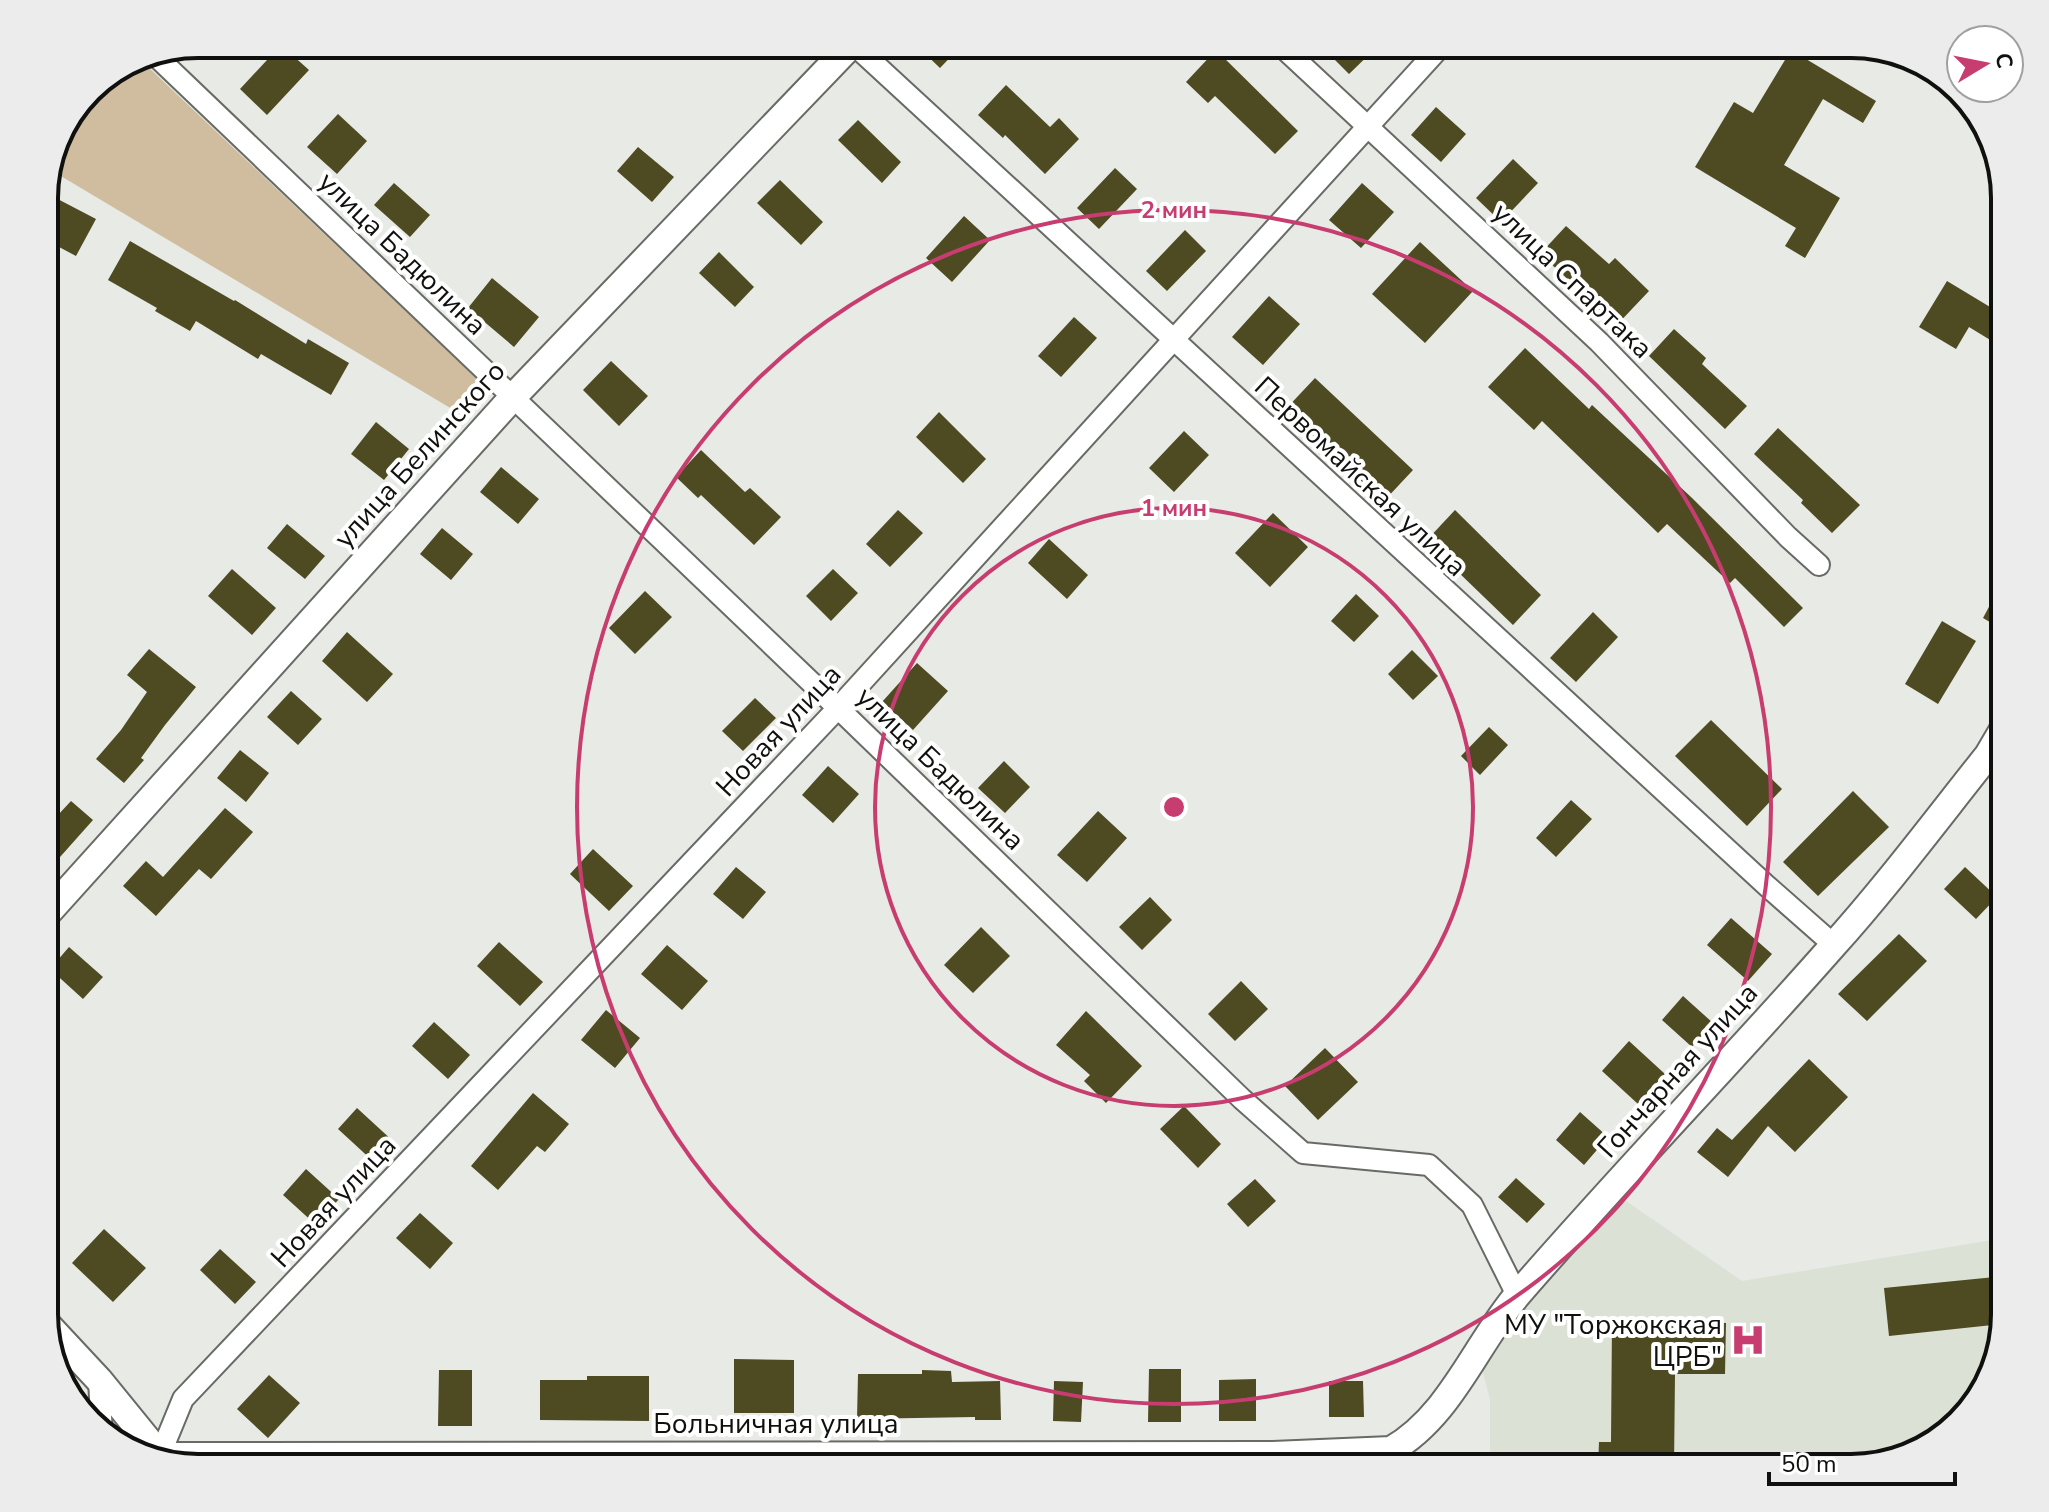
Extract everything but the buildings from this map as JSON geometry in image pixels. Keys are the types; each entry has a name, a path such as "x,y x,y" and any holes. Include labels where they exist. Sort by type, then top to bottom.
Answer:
{"street":[{"name":"улица Белинского","path":"58,901 513,397 839,58"},
{"name":"Первомайская улица","path":"867,58 1834,945"},
{"name":"улица Спартака","path":"1294,58 1599,342 1788,537 1819,565"},
{"name":"Новая улица","path":"162,1449 183,1399 838,708 1430,58"},
{"name":"улица Бадюлина","path":"163,63 1242,1099 1303,1153 1429,1165 1472,1205 1517,1295"},
{"name":"Гончарная улица","path":"1391,1450 1414,1435 1438,1409 1517,1295 1834,945 1991,750"},
{"path":"61,1339 154,1447"},
{"path":"99,1380 101,1413"},
{"name":"Больничная улица","path":"1348,1454 1391,1450"}],"shaded area":[{"path":"149,68 488,389 457,412 60,176 69,144 82,120 99,99 120,82"},
{"name":"МУ \"Торжокская ЦРБ\"","path":"1623,1199 1742,1281 1991,1240 1990,1333 1977,1376 1962,1399 1929,1430 1913,1440 1870,1453 1490,1454 1490,1400 1481,1365 1526,1304"}],"place":[{"name":"МУ \"Торжокская ЦРБ\"","path":"1748,1340"}]}
